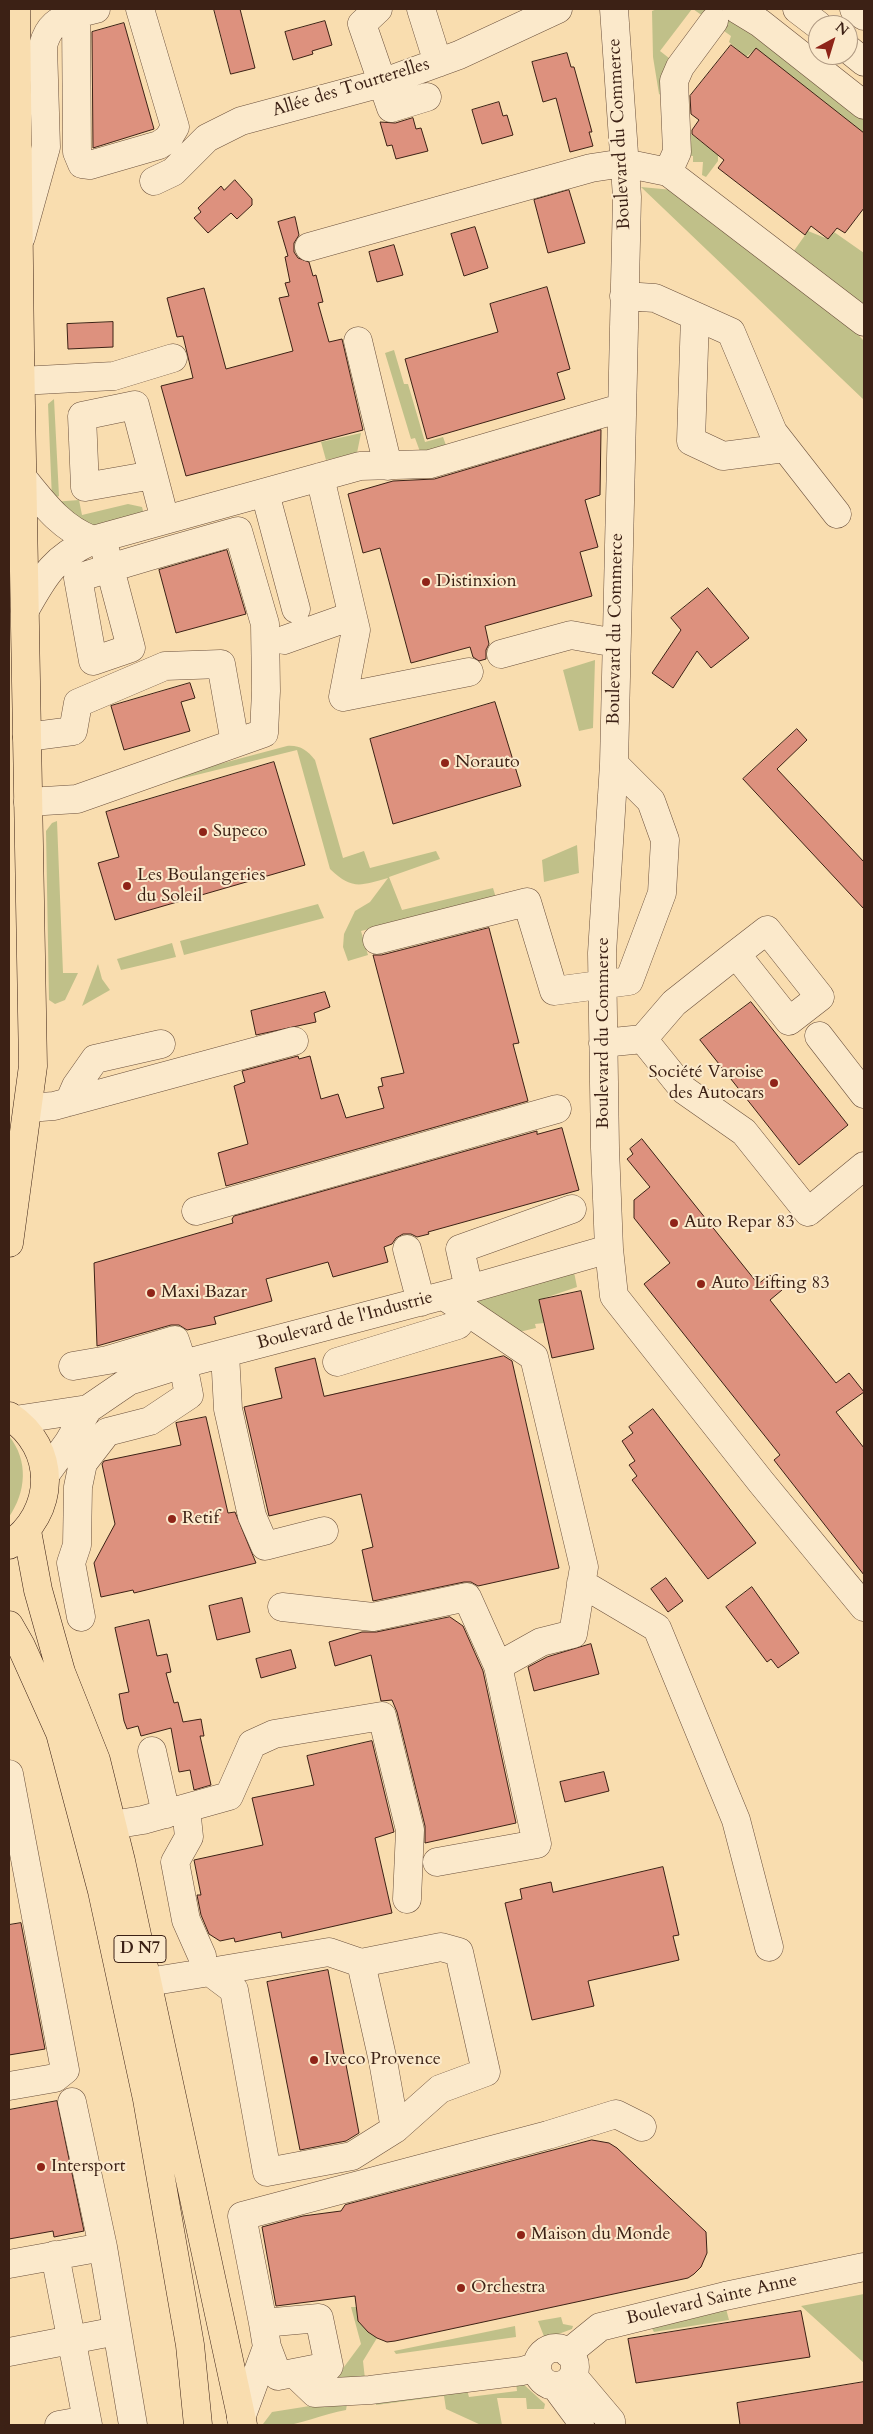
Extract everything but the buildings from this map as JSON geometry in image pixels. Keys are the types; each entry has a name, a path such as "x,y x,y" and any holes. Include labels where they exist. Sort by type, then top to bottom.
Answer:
{"main road":[{"path":"9,1243 33,1066 20,380 18,9"},
{"path":"11,1414 30,1434 42,1458 45,1475 44,1497 18,1538"},
{"name":"D N7","path":"18,1538 38,1590 61,1672 96,1760 148,1982 242,2422"},
{"name":"D N7","path":"9,1625 22,1646 60,1733 102,1891 147,2099 190,2345 198,2425"}],"street":[{"path":"19,245 46,147 43,46 45,37 54,24 79,12 77,152 82,164 90,165 159,145 168,139 175,127 140,9"},
{"path":"378,9 362,24 391,108 427,96"},
{"path":"421,9 438,63"},
{"name":"Allée des Tourterelles","path":"154,181 173,172 207,138 241,120 382,82 438,63 558,9"},
{"name":"Boulevard du Commerce","path":"614,9 627,197 614,764 602,953 609,1249 614,1296 761,1482 864,1607"},
{"path":"797,9 808,17"},
{"path":"854,9 864,16"},
{"path":"668,172 676,152 674,81 680,68 726,15 760,23 864,105"},
{"path":"309,247 591,168 624,163 668,172 864,322"},
{"path":"624,296 655,298 731,332 773,432 837,514"},
{"path":"695,316 691,441 723,456 785,448"},
{"path":"358,341 388,466"},
{"path":"20,380 114,376 173,358"},
{"path":"25,610 42,578 58,560 71,550 98,539 360,466 430,464 621,408"},
{"path":"153,475 165,520"},
{"path":"22,477 63,524 78,534 98,539"},
{"path":"320,477 356,630 343,697 469,672"},
{"path":"265,493 296,609"},
{"path":"28,802 77,799 264,733 266,691 265,624 238,531 110,568 98,539"},
{"path":"284,640 352,616"},
{"path":"501,654 571,635 616,643"},
{"path":"27,737 74,731 78,703 165,666 221,664 234,744"},
{"path":"376,940 527,902 554,991 629,981 662,893 665,840 651,801 614,764"},
{"path":"603,1043 643,1039 674,1003 736,954"},
{"path":"819,1036 864,1094"},
{"path":"643,1039 684,1090 744,1132 808,1212 864,1166"},
{"path":"28,1108 69,1102 294,1041"},
{"path":"69,1102 76,1086 95,1059 161,1044"},
{"path":"196,1211 557,1109"},
{"path":"337,1362 458,1325 451,1300 460,1249 572,1209"},
{"path":"407,1249 451,1300 534,1357 584,1567 573,1634 541,1642 498,1666"},
{"name":"Boulevard de l'Industrie","path":"45,1475 68,1443 88,1409 129,1381 225,1353 451,1300 609,1249"},
{"path":"73,1366 108,1360 175,1340 183,1364 189,1395 150,1421 106,1432 83,1463 78,1487 77,1545 71,1564 81,1617"},
{"path":"225,1353 228,1409 252,1516 266,1546 324,1531"},
{"name":"Boulevard de l'Industrie","path":"11,1414 88,1409"},
{"path":"581,1583 657,1628 736,1820 769,1947"},
{"path":"282,1607 373,1616 467,1597 498,1666 537,1844 438,1862"},
{"path":"112,1825 176,1811 228,1796 252,1744 274,1734 382,1716 410,1830 407,1899"},
{"path":"148,1982 206,1964 329,1952 361,1964 442,1947 459,1952 486,2072 440,2089 395,2129 352,2156 267,2172 234,1990 206,1964 186,1920 175,1862 189,1837 176,1811 152,1751"},
{"path":"9,1774 65,2070 56,2078 9,2086"},
{"path":"361,1964 383,2061 395,2129"},
{"path":"72,2102 103,2246 133,2425"},
{"path":"265,2335 319,2318 329,2366 278,2376 265,2335 242,2216 539,2137 616,2114 642,2127"},
{"path":"9,2264 103,2246"},
{"path":"55,2256 87,2422 59,2425"},
{"name":"Boulevard Sainte Anne","path":"566,2372 600,2327 725,2296 864,2267"},
{"path":"9,2352 117,2331"},
{"path":"242,2422 265,2335"},
{"path":"294,2374 315,2393 370,2390 522,2371 536,2367 537,2361 545,2351 557,2348 566,2372 580,2425"},
{"path":"566,2372 611,2422 611,2425"}],"green space":[{"path":"657,9 692,9 660,51 674,62 665,98 659,94 653,57 652,11"},
{"path":"693,9 716,9 739,19 864,116 864,133 756,49 746,57 729,42 731,36"},
{"path":"690,133 718,155 718,161 706,177 702,175 703,162 693,162 693,156 684,156"},
{"path":"641,187 673,190 848,324 864,341 864,400"},
{"path":"808,231 828,239 834,232 864,253 864,308 791,255"},
{"path":"394,350 404,384 408,384 425,442 443,437 447,448 422,457 415,438 411,439 385,353"},
{"path":"54,399 59,496 52,499 48,404"},
{"path":"361,433 357,453 326,460 321,442"},
{"path":"79,500 82,515 128,504 142,507 143,511 141,514 90,527 53,502"},
{"path":"595,660 593,728 579,731 563,670"},
{"path":"287,746 296,746 303,749 315,760 343,858 364,851 370,868 436,851 440,859 389,877 402,910 493,888 496,898 361,931 368,955 348,961 343,947 344,934 355,911 370,902 388,878 364,884 351,883 345,881 330,869 297,750 168,782 163,779"},
{"path":"57,821 63,973 78,973 65,1000 55,1004 49,1000 46,831 52,823"},
{"path":"577,845 579,873 544,882 542,860"},
{"path":"318,904 324,918 184,955 180,941"},
{"path":"172,943 176,957 121,970 117,959"},
{"path":"98,964 102,979 110,990 82,1006"},
{"path":"574,1272 577,1287 539,1300 544,1323 535,1324 536,1328 519,1332 467,1303"},
{"path":"9,1436 20,1456 23,1476 19,1497 9,1517"},
{"path":"864,2294 864,2363 801,2306"},
{"path":"725,2305 729,2320 654,2332 650,2325"},
{"path":"351,2307 357,2307 358,2321 377,2338 363,2361 365,2379 322,2384 341,2371 361,2344"},
{"path":"561,2317 563,2324 573,2326 572,2329 545,2339 538,2321"},
{"path":"515,2326 516,2337 396,2354 394,2351"},
{"path":"520,2381 545,2404 544,2409 527,2409 526,2398 497,2398 502,2425 481,2425 446,2409 444,2396 376,2405 375,2400 466,2386 469,2397 517,2391 516,2382"},
{"path":"347,2404 346,2410 293,2424 273,2426 263,2424 272,2412 316,2405"}],"place":[{"name":"Distinxion","path":"426,582"},
{"name":"Norauto","path":"445,763"},
{"name":"Supeco","path":"203,832"},
{"name":"Les Boulangeries du Soleil","path":"127,886"},
{"name":"Société Varoise des Autocars","path":"774,1083"},
{"name":"Auto Repar 83","path":"674,1223"},
{"name":"Auto Lifting 83","path":"701,1284"},
{"name":"Maxi Bazar","path":"151,1293"},
{"name":"Retif","path":"172,1519"},
{"name":"Iveco Provence","path":"314,2060"},
{"name":"Intersport","path":"41,2167"},
{"name":"Maison du Monde","path":"521,2235"},
{"name":"Orchestra","path":"461,2288"}]}
